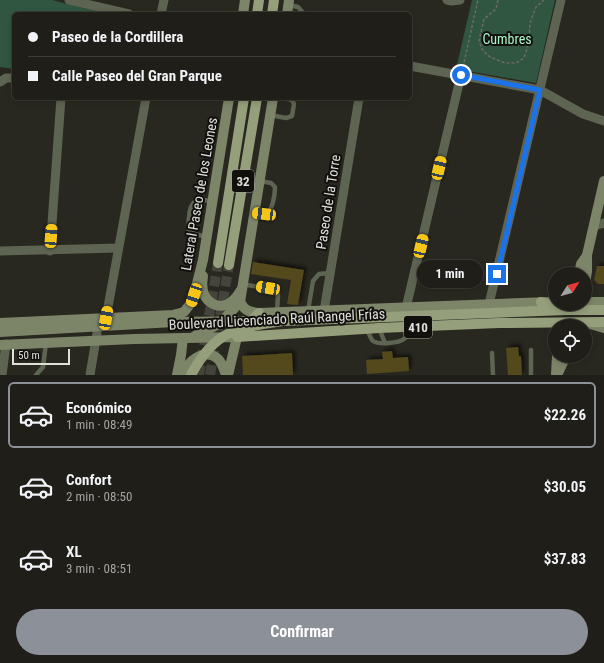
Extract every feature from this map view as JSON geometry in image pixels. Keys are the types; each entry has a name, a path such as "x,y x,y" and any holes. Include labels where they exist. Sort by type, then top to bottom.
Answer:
{"main road":[{"path":"257,12 259,0"},
{"path":"272,12 275,0"},
{"path":"275,0 278,12"},
{"name":"32","path":"218,263 244,100"},
{"name":"32","path":"229,265 257,100"},
{"path":"541,302 548,304"},
{"path":"592,304 604,302"},
{"name":"Boulevard Licenciado Raúl Rangel Frías","path":"592,308 604,310"},
{"name":"Boulevard Licenciado Raúl Rangel Frías","path":"283,321 548,310"},
{"path":"259,313 250,320 248,325 251,332 262,336"},
{"path":"191,375 199,360 221,337 244,327 283,321"},
{"name":"Boulevard Licenciado Raúl Rangel Frías","path":"592,323 604,322"},
{"name":"Boulevard Licenciado Raúl Rangel Frías","path":"237,338 379,328 499,323 548,324"}],"street":[{"path":"69,0 86,2 122,12"},
{"path":"162,12 164,0"},
{"path":"243,12 245,0"},
{"path":"447,0 460,0"},
{"path":"489,304 561,0"},
{"path":"412,66 540,90 583,114 604,121"},
{"path":"406,308 461,75"},
{"path":"0,82 6,78 12,78"},
{"path":"50,251 61,100"},
{"path":"90,375 97,337 106,318 146,100"},
{"name":"Lateral Paseo de los Leones","path":"0,323 179,314 184,312 188,308 194,295 203,260 229,100"},
{"path":"178,375 181,355 187,338 212,329 226,318 240,302 273,100"},
{"name":"Paseo de la Torre","path":"324,311 359,100"},
{"path":"587,267 587,255 604,181"},
{"path":"594,226 604,223"},
{"path":"0,251 50,251 118,248"},
{"path":"580,267 587,255"},
{"path":"203,260 203,291 206,298 214,305 221,306 229,304 242,287"},
{"path":"240,302 246,310 259,313 548,302"},
{"path":"129,316 122,327 122,331 134,339"},
{"name":"Boulevard Licenciado Raúl Rangel Frías","path":"0,332 173,322 283,321"},
{"path":"592,324 604,328"},
{"name":"Boulevard Licenciado Raúl Rangel Frías","path":"50,342 94,335 97,337 134,339 237,338"},
{"path":"227,375 237,338"},
{"path":"4,375 3,344 50,342"},
{"path":"181,375 190,362 198,356 210,354 217,358 222,364 227,375"},
{"path":"557,363 557,375"},
{"path":"557,375 563,363"}],"lane":[{"path":"288,6 298,7 302,12"},
{"path":"270,115 286,118 292,116 294,104 292,100"},
{"path":"254,213 264,214 271,210 275,190 275,187 271,183 260,181"},
{"path":"207,237 195,234 189,230 190,213 192,204 195,201 199,200 212,202"},
{"path":"308,311 313,281 319,274 330,273"},
{"path":"242,287 275,290 278,295 277,312"},
{"path":"367,329 370,337 374,341 378,343 385,343 404,340 410,327"},
{"path":"379,328 385,343"},
{"path":"36,375 43,367 50,342"},
{"path":"531,350 531,375"},
{"path":"492,353 493,375"}],"path":[{"path":"461,75 478,0"},
{"path":"498,0 496,9 484,19 479,41 483,51 505,63 516,63 524,58 528,42 530,23 536,7 544,0"}],"green space":[{"path":"0,0 52,0 102,12 12,12 12,69 0,67"},
{"name":"Cumbres","path":"472,0 555,0 536,83 456,69"}],"building":[{"path":"253,262 304,270 298,305 287,304 291,280 251,274"},
{"path":"597,266 604,266 604,284 598,284 594,280"},
{"path":"518,347 519,356 521,356 522,375 508,375 506,348"},
{"path":"392,351 393,358 408,357 409,371 367,374 366,360 383,359 382,352"},
{"path":"292,353 293,375 243,375 242,356"}],"tunnel":[{"path":"199,375 218,263"},
{"path":"210,375 229,265"}],"route":[{"path":"461,75 540,90 497,274"}]}
